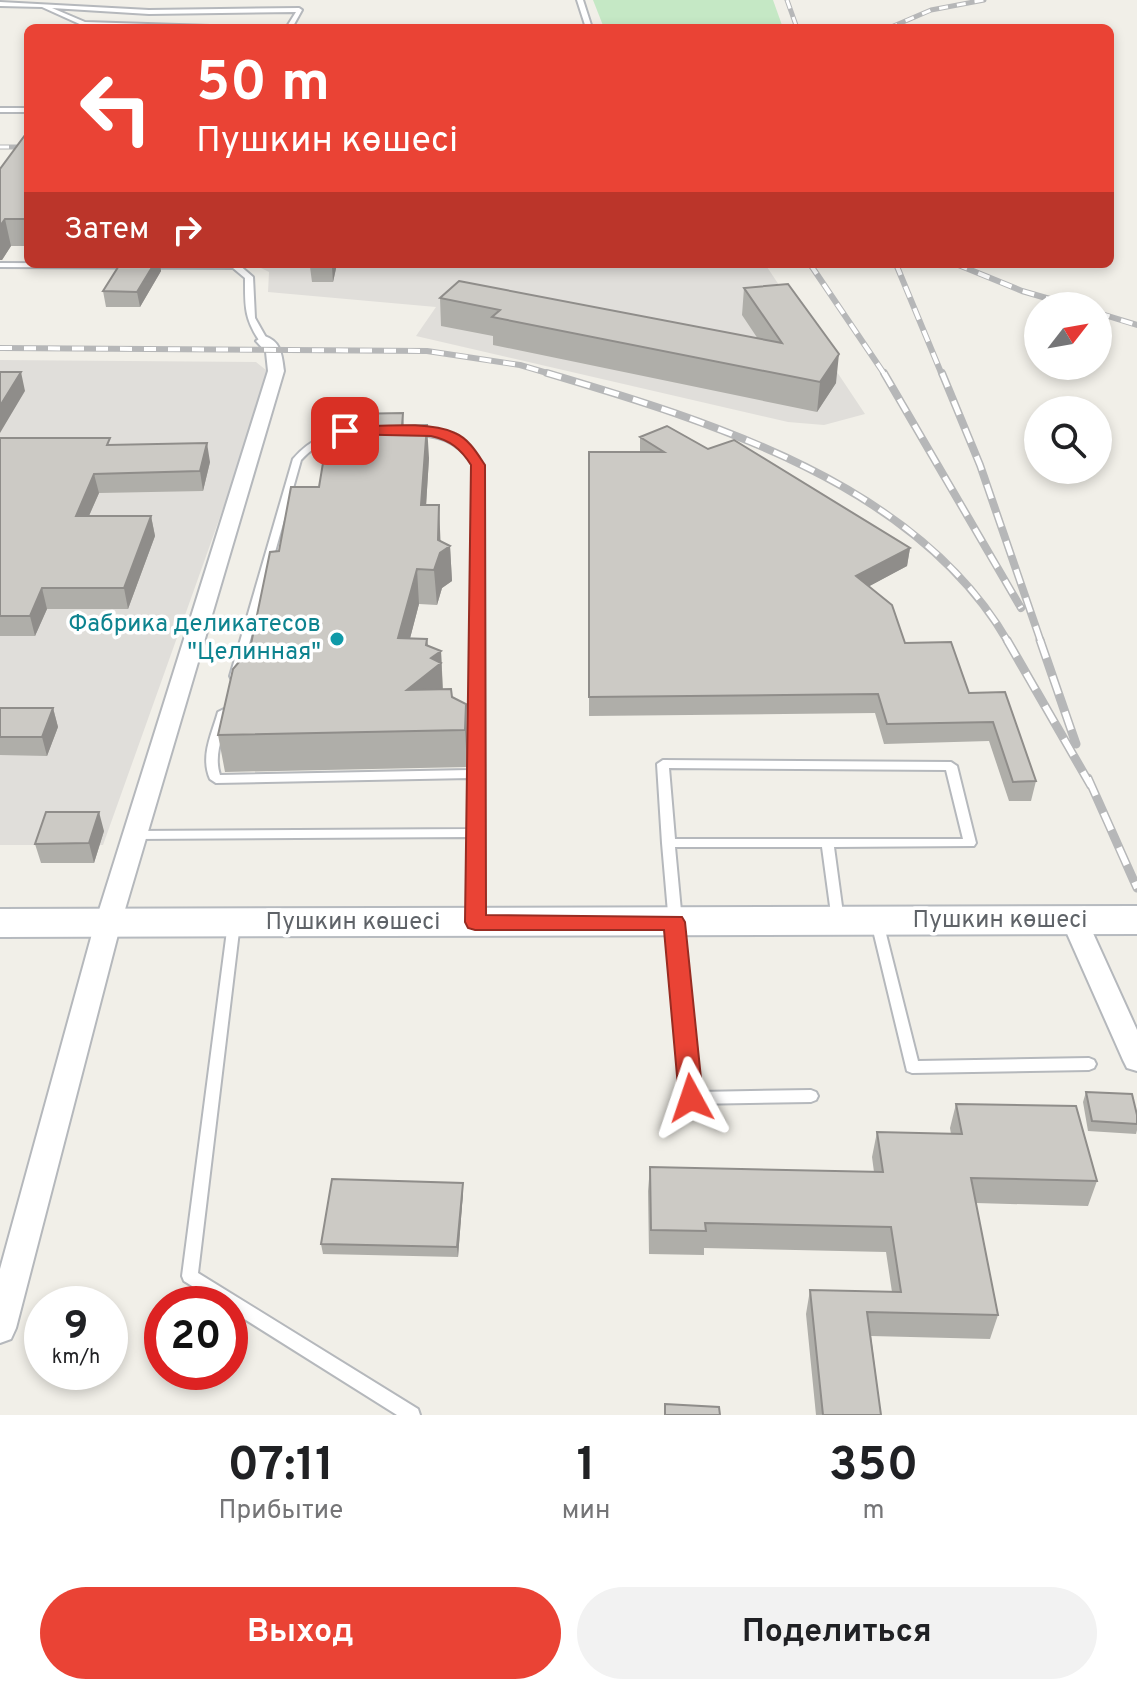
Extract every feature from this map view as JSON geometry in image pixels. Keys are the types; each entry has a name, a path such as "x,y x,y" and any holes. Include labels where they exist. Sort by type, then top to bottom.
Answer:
{"main road":[{"name":"Пушкин көшесі","path":"0,923 1137,920"}],"street":[{"path":"0,1328 108,923 276,371 274,351 264,341"},
{"path":"1074,920 1137,1060"}],"lane":[{"path":"580,0 588,24"},
{"path":"0,4 149,12 299,10 291,24"},
{"path":"43,6 84,24"},
{"path":"0,110 24,110"},
{"path":"0,265 24,265"},
{"path":"238,268 249,277 247,312 254,329 264,341"},
{"path":"232,685 297,459 307,447 322,438 345,431 374,431"},
{"path":"402,431 431,431 450,436 468,449 478,465 475,922"},
{"path":"228,700 211,760 210,770 216,779 476,774"},
{"path":"668,843 970,843 951,766 663,764 668,843 674,922 691,1098 811,1096"},
{"path":"135,835 476,833"},
{"path":"827,843 838,921"},
{"path":"877,921 912,1067 1089,1064"},
{"path":"234,923 190,1276 412,1415"}],"shaded area":[{"path":"261,268 768,268 865,414 824,425 788,422 416,336 436,307 268,292 269,272"},
{"path":"0,360 256,362 271,374 103,845 0,845"}],"green space":[{"path":"593,0 773,0 782,24 602,24"}],"building":[{"path":"24,136 24,219 5,219 0,226 0,169"},
{"path":"117,268 152,268 137,292 103,291"},
{"path":"459,281 782,343 744,288 788,284 839,354 820,382 492,317 500,310 440,298"},
{"path":"0,372 21,372 0,406"},
{"name":"Фабрика деликатесов \"Целинная\"","path":"403,413 402,426 427,425 421,505 439,505 438,540 450,546 440,553 434,570 417,569 398,638 427,639 426,645 441,651 431,658 441,663 407,690 451,689 452,697 466,704 465,730 218,735 233,669 250,649 270,552 279,551 291,487 319,487 328,433 346,432 349,414"},
{"path":"667,426 708,449 734,440 910,548 856,576 892,605 905,643 951,642 969,693 1005,692 1036,781 1013,782 993,722 887,724 878,694 589,697 589,452 664,452 640,437"},
{"path":"0,438 110,438 107,445 207,443 200,471 94,474 76,516 151,516 124,588 42,588 30,616 0,616"},
{"path":"0,708 53,708 42,737 0,737"},
{"path":"46,812 99,812 89,843 35,844"},
{"path":"1086,1092 1132,1094 1137,1124 1092,1121"},
{"path":"956,1104 1076,1106 1097,1181 971,1178 998,1315 867,1312 881,1415 823,1415 810,1290 901,1292 891,1227 705,1223 706,1231 651,1230 650,1167 883,1172 877,1132 962,1134"},
{"path":"332,1179 463,1183 457,1247 321,1244"},
{"path":"665,1404 719,1407 720,1415 665,1415"}],"railway":[{"path":"787,0 796,24"},
{"path":"898,24 931,10 984,0"},
{"path":"0,147 24,147"},
{"path":"813,268 885,375"},
{"path":"898,268 942,375"},
{"path":"966,268 1025,292"},
{"path":"1112,317 1137,325"},
{"path":"0,348 427,351 520,365 554,375"},
{"path":"547,373 676,413 741,438 805,467 866,500 921,540 969,587 1008,642"},
{"path":"884,373 1021,608"},
{"path":"942,373 980,465 1041,642"},
{"path":"1007,640 1091,786"},
{"path":"1040,640 1076,744"},
{"path":"1088,778 1137,888"}],"place":[{"name":"Фабрика деликатесов \"Целинная\"","path":"337,639"}],"route":[{"path":"345,431 431,431 450,436 468,449 478,465 475,922 674,922 691,1098"}]}
